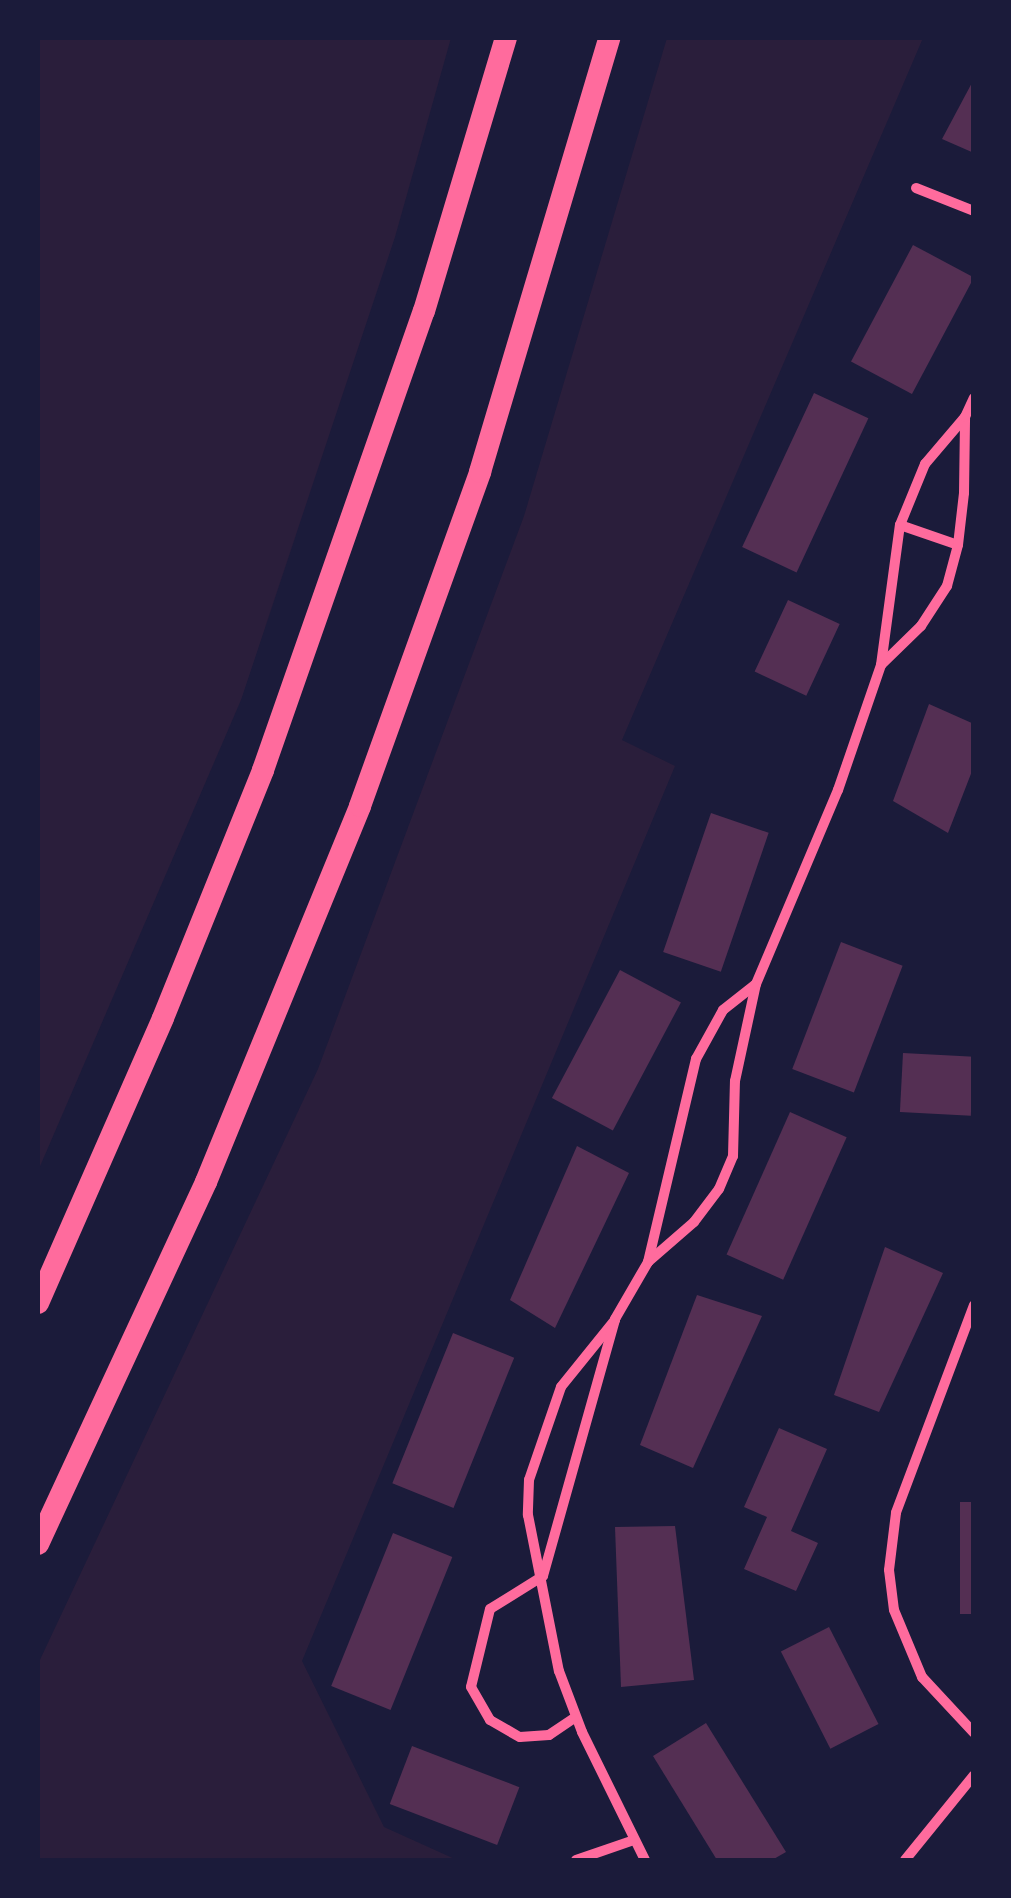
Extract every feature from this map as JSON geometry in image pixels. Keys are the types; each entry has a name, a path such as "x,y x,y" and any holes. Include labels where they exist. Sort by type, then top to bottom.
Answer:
{"highway":[{"path":"38,1303 171,1000 282,718 424,312 506,38"},
{"path":"38,1544 206,1182 360,806 492,435 609,38"}],"street":[{"path":"916,188 974,210"},
{"path":"648,1262 694,1222 720,1189 733,1156 735,1081 756,984 838,790 882,665 900,525 925,464 965,417 974,398"},
{"path":"882,665 899,652 947,586 958,545 965,417"},
{"path":"900,525 958,545"},
{"path":"645,1860 576,1717 560,1671 544,1576 532,1542 529,1480 561,1387 615,1319 648,1262 696,1059 723,1010 756,984"},
{"path":"974,1305 896,1513 889,1570 905,1644 944,1706 974,1733"},
{"path":"576,1717 550,1735 520,1738 490,1720 470,1687 490,1610 544,1576 615,1319"},
{"path":"905,1860 974,1774"},
{"path":"576,1860 634,1840"}],"shaded area":[{"path":"38,38 451,38 395,237 241,700 38,1171"},
{"path":"667,38 923,38 622,740 675,766 302,1661 384,1827 457,1860 38,1860 38,1664 318,1069 524,516"}],"building":[{"path":"974,79 974,153 942,139"},
{"path":"913,245 974,277 912,394 851,362"},
{"path":"814,393 868,418 797,572 742,547"},
{"path":"788,600 840,624 806,696 755,672"},
{"path":"929,704 974,724 974,766 948,833 893,801"},
{"path":"711,813 769,833 721,972 663,952"},
{"path":"841,942 903,966 854,1093 792,1069"},
{"path":"620,970 681,1002 613,1130 552,1098"},
{"path":"903,1053 974,1057 971,1116 900,1112"},
{"path":"790,1112 847,1137 783,1280 727,1255"},
{"path":"577,1146 629,1173 555,1328 510,1300"},
{"path":"885,1247 943,1273 879,1412 834,1395"},
{"path":"697,1295 762,1316 693,1468 640,1445"},
{"path":"453,1333 514,1358 454,1508 392,1483"},
{"path":"779,1428 827,1449 791,1531 818,1543 796,1591 744,1569 767,1517 744,1507"},
{"path":"960,1502 974,1502 974,1614 960,1614"},
{"path":"675,1526 694,1680 621,1687 615,1527"},
{"path":"393,1533 452,1557 391,1710 331,1686"},
{"path":"829,1627 878,1724 830,1749 781,1652"},
{"path":"706,1723 786,1852 772,1860 717,1860 653,1756"},
{"path":"412,1746 519,1787 497,1845 390,1804"}]}
